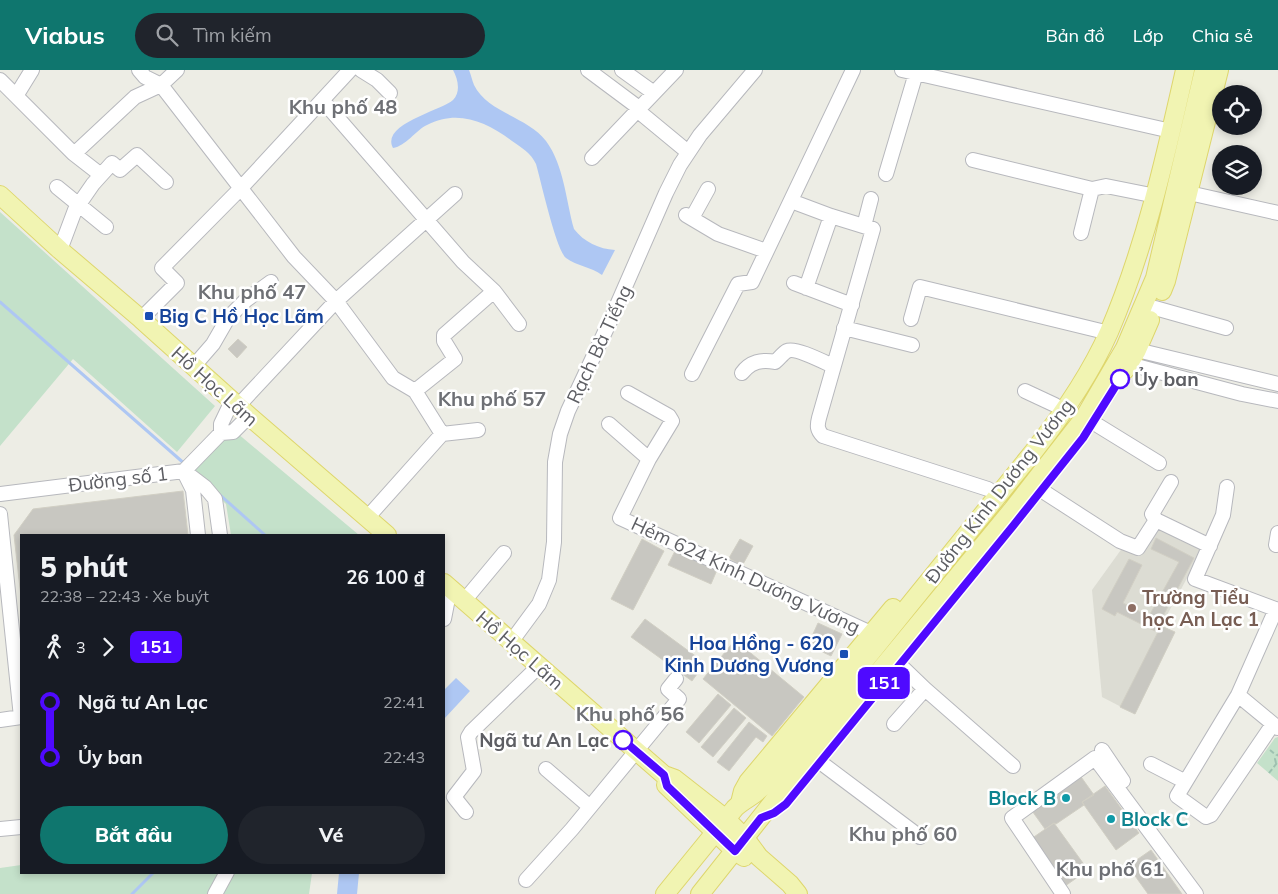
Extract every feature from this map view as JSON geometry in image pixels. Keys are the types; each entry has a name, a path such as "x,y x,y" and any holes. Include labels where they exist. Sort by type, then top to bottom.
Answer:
{"main road":[{"name":"Đường Kinh Dương Vương","path":"877,636 988,489 1011,470 1056,423 1091,366 1108,333 1133,271 1153,202 1177,70"},
{"name":"Đường Kinh Dương Vương","path":"666,894 740,803 758,792 841,680 1011,470 1082,366 1101,331 1126,267 1146,194 1185,70"},
{"name":"Đường Kinh Dương Vương","path":"761,818 780,809 820,762 1037,487 1084,418 1120,356 1155,278 1204,70"},
{"name":"Đường Kinh Dương Vương","path":"700,894 811,754 1037,487 1094,423 1133,357 1166,280 1219,70"},
{"name":"Hồ Học Lãm","path":"0,195 60,250 195,364 240,408 386,534"},
{"path":"1011,470 1037,487"},
{"name":"Hồ Học Lãm","path":"447,586 664,775 667,786 720,826 740,844 754,862 786,889 798,894"}],"street":[{"path":"16,96 32,70"},
{"path":"139,70 145,77 161,85 294,257 336,301 393,378 415,391 442,434"},
{"path":"74,154 135,97 161,85 177,70"},
{"path":"141,319 177,283 162,268 323,101 350,70"},
{"path":"361,70 383,84 390,93"},
{"path":"588,70 638,109 683,148"},
{"path":"622,70 654,93"},
{"path":"592,158 676,70"},
{"name":"Rạch Bà Tiếng","path":"508,640 533,601 543,578 548,542 549,461 558,420 617,292 660,191 683,148 707,116 747,70"},
{"name":"Rạch Bà Tiếng","path":"508,640 539,604 549,580 554,542 555,462 560,434 568,411 619,303 676,172 700,135 755,70"},
{"path":"692,374 738,284 752,282 853,70"},
{"path":"902,70 1167,130"},
{"path":"886,174 916,73"},
{"path":"0,80 74,154 101,175"},
{"path":"323,101 463,262 494,291 519,324"},
{"path":"60,250 77,207 112,163 120,170 137,155 166,182"},
{"path":"973,160 1092,189 1106,186 1146,194"},
{"path":"57,187 77,207 106,227"},
{"path":"708,189 689,216 718,234 766,251"},
{"path":"1080,233 1092,189"},
{"path":"1189,193 1278,213"},
{"path":"240,408 336,301 455,194"},
{"path":"871,199 868,228 852,305 817,426 818,432 823,436 988,489"},
{"path":"791,201 868,228"},
{"path":"831,216 800,286 852,305"},
{"path":"195,364 209,350 228,318 246,300 271,282"},
{"path":"911,319 920,287 1101,331"},
{"path":"415,391 455,359 444,341 444,335 494,291"},
{"path":"1155,308 1226,328"},
{"path":"844,328 912,344"},
{"path":"742,373 746,367 755,362 765,360 774,362 786,352 793,350 834,366"},
{"path":"1133,357 1278,384"},
{"path":"1133,357 1242,394 1278,401"},
{"path":"1025,392 1055,405"},
{"path":"609,424 649,459 672,419 670,416 628,393"},
{"name":"Đường số 1","path":"221,433 221,424 240,408"},
{"name":"Đường số 1","path":"0,494 184,471 221,433 233,432 240,408"},
{"path":"1094,423 1159,463"},
{"path":"367,518 442,434 478,430"},
{"name":"Hẻm 624 Kinh Dương Vương","path":"649,459 620,518 877,636"},
{"path":"184,471 193,490 198,534"},
{"path":"184,471 205,487 215,498 220,534"},
{"path":"1171,482 1152,514 1156,520 1210,546"},
{"path":"1037,487 1120,541 1138,548 1156,520"},
{"path":"1227,487 1223,515 1195,579 1277,609 1238,695 1176,796 1206,817 1211,815 1275,726 1238,695"},
{"path":"0,514 5,611 20,710"},
{"path":"464,601 504,553"},
{"path":"445,608 447,586"},
{"path":"899,664 1013,766"},
{"path":"466,812 454,797 474,771 468,737 539,666"},
{"path":"526,880 572,829 679,699 668,690 676,679"},
{"path":"894,724 925,689"},
{"path":"0,720 20,717"},
{"path":"1102,750 1202,894"},
{"path":"1063,894 1012,818 1095,758 1196,894"},
{"path":"820,762 920,837"},
{"path":"1152,764 1184,781"},
{"path":"546,769 590,807"},
{"path":"0,829 20,827"},
{"path":"215,894 226,874"}],"path":[{"path":"1269,773 1278,764 1275,759 1278,754"}],"shaded area":[{"name":"Trường Tiểu học An Lạc 1","path":"1159,525 1205,545 1161,626 1175,632 1135,714 1102,697 1092,590 1123,547 1139,556"}],"green space":[{"path":"0,212 215,406 177,452 73,359 0,446"},
{"path":"237,433 358,534 231,534 226,504 195,476 195,464 223,435"},
{"path":"1278,737 1278,781 1257,763 1275,738"},
{"path":"20,865 20,874 312,874 309,894 0,894 0,868"}],"water":[{"path":"453,70 469,70 474,85 480,94 498,109 529,126 546,141 561,172 574,229 582,238 592,244 615,250 602,275 566,258 553,229 536,164 526,151 493,128 461,118 439,120 427,125 407,141 393,148 391,139 395,132 414,119 447,104 456,97 458,85"},
{"path":"456,678 470,691 445,718 445,689"},
{"path":"339,874 359,874 357,894 337,894"}],"building":[{"path":"238,339 247,347 237,358 228,349"},
{"path":"183,491 188,534 20,534 20,588 14,535 33,509"},
{"path":"1156,538 1194,558 1155,631 1117,612 1115,616 1102,609 1129,559 1142,565 1123,603 1149,616 1179,562 1151,549"},
{"path":"642,539 664,551 633,610 611,599"},
{"path":"740,539 753,546 742,566 729,558"},
{"path":"675,551 717,570 711,584 668,565"},
{"path":"645,619 705,663 692,681 631,637"},
{"path":"818,623 842,634 831,656 808,645"},
{"path":"1161,626 1175,632 1135,714 1120,707"},
{"path":"735,640 804,697 772,736 703,679"},
{"path":"718,694 731,705 699,743 686,732"},
{"path":"734,708 746,718 713,757 701,747"},
{"path":"749,722 767,736 763,742 756,737 729,771 717,762"},
{"name":"Block B","path":"1079,774 1094,795 1082,802 1084,805 1056,824 1054,823 1045,829 1030,808"},
{"name":"Block C","path":"1105,786 1139,833 1116,850 1082,802"},
{"path":"1054,823 1088,870 1065,886 1031,839"},
{"path":"1151,850 1182,894 1148,894 1128,866"}],"waterway":[{"path":"0,302 186,465"},
{"path":"219,494 264,534"},
{"path":"132,894 152,874"}],"bus line":[{"name":"151","path":"623,740 664,775 667,786 735,851 761,818 774,813 786,804 1013,526 1094,423 1120,379"}],"place":[{"name":"Big C Hồ Học Lãm","path":"149,316"},
{"name":"Ủy ban","path":"1120,379"},
{"name":"Trường Tiểu học An Lạc 1","path":"1132,608"},
{"name":"Hoa Hồng - 620 Kinh Dương Vương","path":"844,654"},
{"name":"Ngã tư An Lạc","path":"623,740"},
{"name":"Block B","path":"1066,798"},
{"name":"Block C","path":"1111,819"}],"district":[{"name":"Khu phố 48","path":"343,106"},
{"name":"Khu phố 47","path":"252,291"},
{"name":"Khu phố 57","path":"492,398"},
{"name":"Khu phố 56","path":"630,713"},
{"name":"Khu phố 60","path":"903,833"},
{"name":"Khu phố 61","path":"1110,868"}]}
